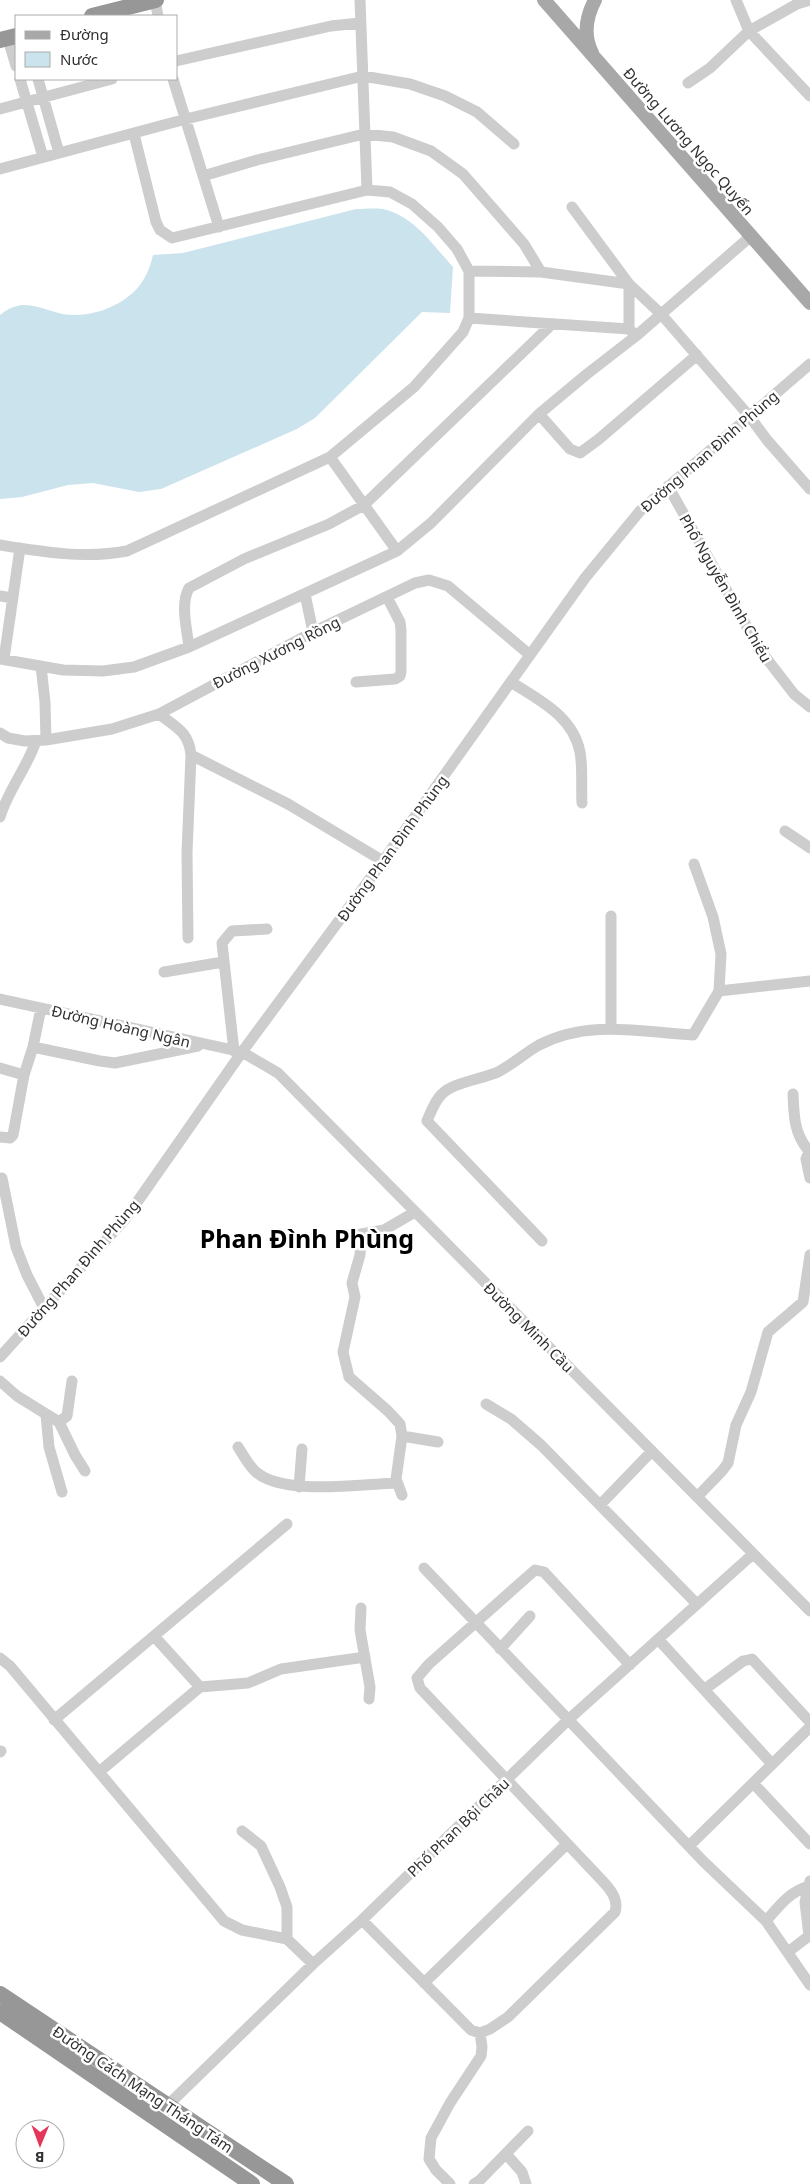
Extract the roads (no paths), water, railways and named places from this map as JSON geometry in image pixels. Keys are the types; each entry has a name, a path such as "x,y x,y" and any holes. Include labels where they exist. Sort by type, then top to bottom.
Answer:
{"highway":[{"path":"96,15 155,0"},
{"name":"Đường Cách Mạng Tháng Tám","path":"0,1994 286,2184"},
{"name":"Đường Cách Mạng Tháng Tám","path":"0,2012 252,2184"}],"main road":[{"name":"Đường Lương Ngọc Quyến","path":"544,0 810,304"},
{"path":"594,0 588,13 586,30 589,47 597,62"}],"street":[{"path":"155,0 158,15"},
{"path":"360,0 367,190"},
{"path":"736,0 749,32 810,96"},
{"path":"688,83 710,68 749,32 797,4 810,0"},
{"path":"178,62 331,26 360,23"},
{"path":"8,38 15,62"},
{"path":"0,168 186,119 363,76 410,84 445,96 477,112 514,144"},
{"path":"20,80 43,157"},
{"path":"38,80 59,153"},
{"path":"0,109 108,80"},
{"path":"173,80 219,227"},
{"path":"0,545 103,556 127,551 330,457 414,387 463,332 469,318 470,272 457,250 444,234 412,204 390,192 367,190 172,238 160,230 156,222 134,134"},
{"path":"202,176 257,160 364,134 393,137 432,151 463,174 524,244 541,272"},
{"path":"572,207 629,284 661,314 810,489"},
{"path":"20,548 14,598 2,659 63,670 120,670 134,667 189,647 397,551 431,523 539,414 587,374 632,332 661,314 721,264 751,236"},
{"path":"470,272 541,272 629,284"},
{"path":"629,284 632,332"},
{"path":"469,318 632,332"},
{"path":"189,647 186,596 189,588 244,559 329,524 364,505 552,324"},
{"path":"539,414 570,449 580,453 599,439 696,355"},
{"name":"Đường Phan Đình Phùng","path":"0,1357 126,1218 238,1051 383,861 585,578 623,531 640,511 810,364"},
{"path":"330,457 397,551"},
{"name":"Phố Nguyễn Đình Chiểu","path":"668,486 760,650 794,694 810,708"},
{"name":"Đường Xương Rồng","path":"0,733 8,738 41,741 112,729 159,714 313,632 415,583 429,580 448,586 530,655"},
{"path":"306,594 313,632"},
{"path":"0,596 14,598"},
{"path":"356,682 395,679 400,676 400,622 386,597"},
{"path":"0,817 5,800 41,741 45,702 41,666"},
{"path":"511,682 559,714 570,726 580,753 582,803"},
{"path":"159,714 186,735 192,755 187,853 188,938"},
{"path":"192,755 288,804 383,861"},
{"path":"785,831 810,848"},
{"path":"542,1241 427,1121 440,1095 451,1087 470,1083 496,1072 516,1062 540,1045 569,1033 611,1027 693,1035 719,991 721,954 713,917 694,864"},
{"path":"611,916 611,1027"},
{"path":"238,1051 223,962 222,943 232,931 268,929"},
{"path":"164,972 223,962"},
{"path":"719,991 810,981"},
{"name":"Đường Hoàng Ngân","path":"0,999 202,1045 238,1051"},
{"path":"0,1137 10,1138 13,1135 24,1075 33,1047 41,1008"},
{"path":"33,1047 100,1062 115,1062 202,1045"},
{"name":"Đường Minh Cầu","path":"238,1051 278,1073 810,1611"},
{"path":"0,1068 24,1075"},
{"path":"793,1094 794,1125 800,1139 809,1149 806,1159 810,1178"},
{"path":"2,1178 16,1247 27,1275 44,1308"},
{"path":"402,1495 396,1483 402,1436 396,1419 349,1377 342,1352 355,1297 352,1284 360,1255 361,1234 384,1230 416,1212"},
{"path":"697,1497 726,1467 736,1425 751,1392 768,1332 803,1302 810,1255"},
{"path":"0,1381 17,1396 59,1422 85,1471"},
{"path":"59,1422 67,1416 72,1381"},
{"path":"486,1404 511,1419 541,1445 601,1504 697,1604"},
{"path":"46,1415 49,1447 62,1492"},
{"path":"402,1436 438,1442"},
{"path":"238,1447 257,1473 275,1482 299,1487 396,1483"},
{"path":"299,1487 302,1449"},
{"path":"601,1504 652,1451"},
{"path":"54,1720 286,1524"},
{"name":"Phố Phan Bội Châu","path":"168,2106 568,1720 753,1554"},
{"path":"424,1568 688,1846 766,1921 810,1985"},
{"path":"362,1920 471,2030 480,2033 508,2017 615,1912 617,1902 613,1894 568,1844 420,1688 417,1682 419,1673 532,1571 542,1570 630,1665"},
{"path":"361,1608 360,1630 370,1687 369,1699"},
{"path":"500,1649 530,1616"},
{"path":"154,1636 200,1687"},
{"path":"658,1639 772,1764"},
{"path":"99,1772 200,1687 248,1683 281,1669 365,1657"},
{"path":"704,1689 743,1661 752,1659 810,1722"},
{"path":"2,1664 99,1772 224,1921 255,1934 287,1939 313,1964"},
{"path":"688,1846 810,1727"},
{"path":"753,1783 810,1844"},
{"path":"242,1831 261,1846 280,1887 287,1908 287,1939"},
{"path":"424,1983 568,1844"},
{"path":"766,1921 786,1898 809,1883"},
{"path":"788,1952 809,1935 805,1902 809,1883"},
{"path":"450,2184 436,2170 429,2159 431,2138 450,2103 481,2056 480,2033"},
{"path":"474,2184 528,2131"},
{"path":"506,2154 522,2172 526,2184"}],"water":[{"path":"356,209 383,209 394,213 413,224 430,240 453,267 450,313 422,312 315,418 297,429 161,489 139,492 93,483 68,485 22,497 0,499 0,315 10,309 27,305 63,314 83,315 94,313 124,300 140,286 148,272 153,255 183,253"}],"district":[{"name":"Phan Đình Phùng","path":"307,1238"}]}
